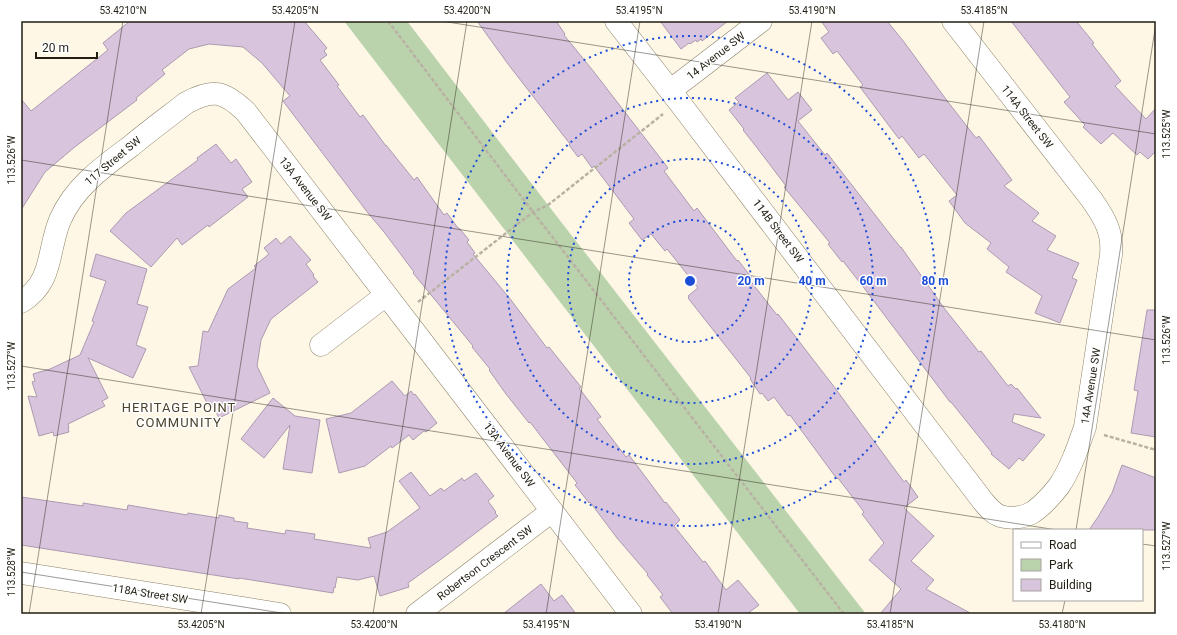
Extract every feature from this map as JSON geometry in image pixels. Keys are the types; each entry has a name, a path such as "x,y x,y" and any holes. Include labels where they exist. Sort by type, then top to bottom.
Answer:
{"street":[{"name":"114B Street SW","path":"616,21 675,96 982,500 989,509 1000,516"},
{"name":"14 Avenue SW","path":"675,96 761,21"},
{"name":"114A Street SW","path":"953,21 1092,200 1101,214"},
{"name":"13A Avenue SW","path":"217,93 229,97 246,112 631,614"},
{"name":"117 Street SW","path":"21,302 30,296 43,281 60,219 71,200 84,185 98,171 186,103 205,94 217,93"},
{"name":"14A Avenue SW","path":"1000,516 1015,518 1023,516 1033,512 1045,501 1058,486 1068,469 1077,450 1085,427 1112,244 1110,233 1101,214"},
{"path":"321,345 386,295"},
{"name":"Robertson Crescent SW","path":"417,614 552,511"},
{"name":"118A Street SW","path":"21,573 280,614"}],"path":[{"path":"388,21 533,212 844,614"},
{"path":"402,314 533,212 548,205 675,96"},
{"path":"1085,427 1102,435 1156,450"}],"green space":[{"path":"344,21 407,21 866,614 800,614"}],"building":[{"path":"130,21 304,21 327,48 324,51 327,55 320,60 339,85 337,86 360,117 363,115 414,180 417,177 444,215 447,213 469,240 467,242 475,253 473,254 511,300 547,348 549,347 581,387 579,388 601,417 597,419 626,457 629,455 665,503 666,502 680,520 674,526 703,562 705,561 726,590 738,580 759,605 747,614 673,614 660,597 663,595 647,575 648,574 575,485 577,483 530,422 529,423 506,394 489,370 490,369 472,347 473,346 413,273 414,272 384,232 283,101 290,96 262,63 243,47 209,44 189,49 162,70 165,74 136,98 137,100 76,146 45,172 21,210 21,99 31,111 108,50 103,43"},
{"path":"477,21 556,21 565,34 564,35 668,168 664,171 694,211 697,208 737,261 738,260 751,277 749,279 835,388 904,482 906,480 918,497 904,508 934,536 911,561 934,580 926,589 972,614 880,614 901,589 869,560 884,543 862,514 864,512 838,478 837,479 790,415 788,416 774,397 768,401 762,393 760,394 750,379 751,378 688,298 688,296 698,288 667,249 665,251 651,234 642,240 629,223 634,219 594,166 592,168 582,154 578,157 569,145 570,144 508,64"},
{"path":"660,21 728,21 702,41 701,39 697,42 696,40 681,49"},
{"path":"821,21 887,21 976,138 979,136 1012,180 1004,186 1039,213 1032,221 1056,236 1047,250 1079,263 1072,278 1077,280 1060,323 1035,313 1042,296 1006,272 1009,267 987,249 991,243 965,223 949,201 957,195 924,154 919,158 902,136 899,139 860,87 863,85 837,51 833,54 821,38 829,32"},
{"path":"1011,21 1076,21 1121,81 1115,86 1146,119 1156,108 1156,151 1148,159 1140,152 1137,155 1113,133 1101,144 1083,127 1085,125 1064,102 1070,97"},
{"path":"767,73 788,100 798,92 812,110 798,121 825,155 827,153 901,247 944,308 979,352 981,351 1008,386 1011,384 1016,389 1017,388 1041,418 1014,414 1012,422 1045,435 1023,461 1019,458 1009,469 991,454 992,453 950,402 864,288 828,244 830,243 784,187 786,186 729,110 739,102 735,98"},
{"path":"216,144 231,163 236,159 252,182 242,189 248,197 209,227 208,225 182,245 177,238 151,267 110,231 126,213 198,160 197,158"},
{"path":"290,236 311,260 306,264 318,282 271,319 261,340 257,366 270,393 219,418 213,406 209,407 189,367 198,366 203,331 208,332 228,289 256,268 254,266 269,254 264,248 276,238 281,244"},
{"path":"96,254 147,269 137,304 148,307 136,345 146,349 133,378 88,358 108,398 102,401 105,406 68,424 69,432 54,436 53,432 39,436 28,396 37,397 32,382 35,381 33,374 50,369 80,355 94,322 92,321 106,281 90,276"},
{"path":"1147,310 1156,310 1156,437 1131,433 1138,391 1134,390"},
{"path":"392,381 405,396 411,391 414,395 415,394 437,423 413,440 409,435 392,448 391,446 365,466 339,473 326,419 351,413"},
{"path":"273,398 295,416 320,420 312,473 283,469 290,425 264,458 241,439"},
{"path":"1122,465 1156,478 1156,530 1090,529 1112,493"},
{"path":"411,472 430,496 441,488 444,491 462,478 464,481 476,473 494,496 488,501 498,516 408,583 409,587 380,596 374,576 358,580 337,577 333,593 21,545 21,497 83,506 83,503 127,510 128,505 187,515 188,513 219,518 219,515 234,518 234,521 248,523 247,528 285,534 286,530 315,534 314,539 371,548 368,538 387,532 420,508 399,481"},
{"path":"541,584 554,601 562,595 576,614 503,614"}],"district":[{"name":"HERITAGE POINT COMMUNITY","path":"179,414"}]}
